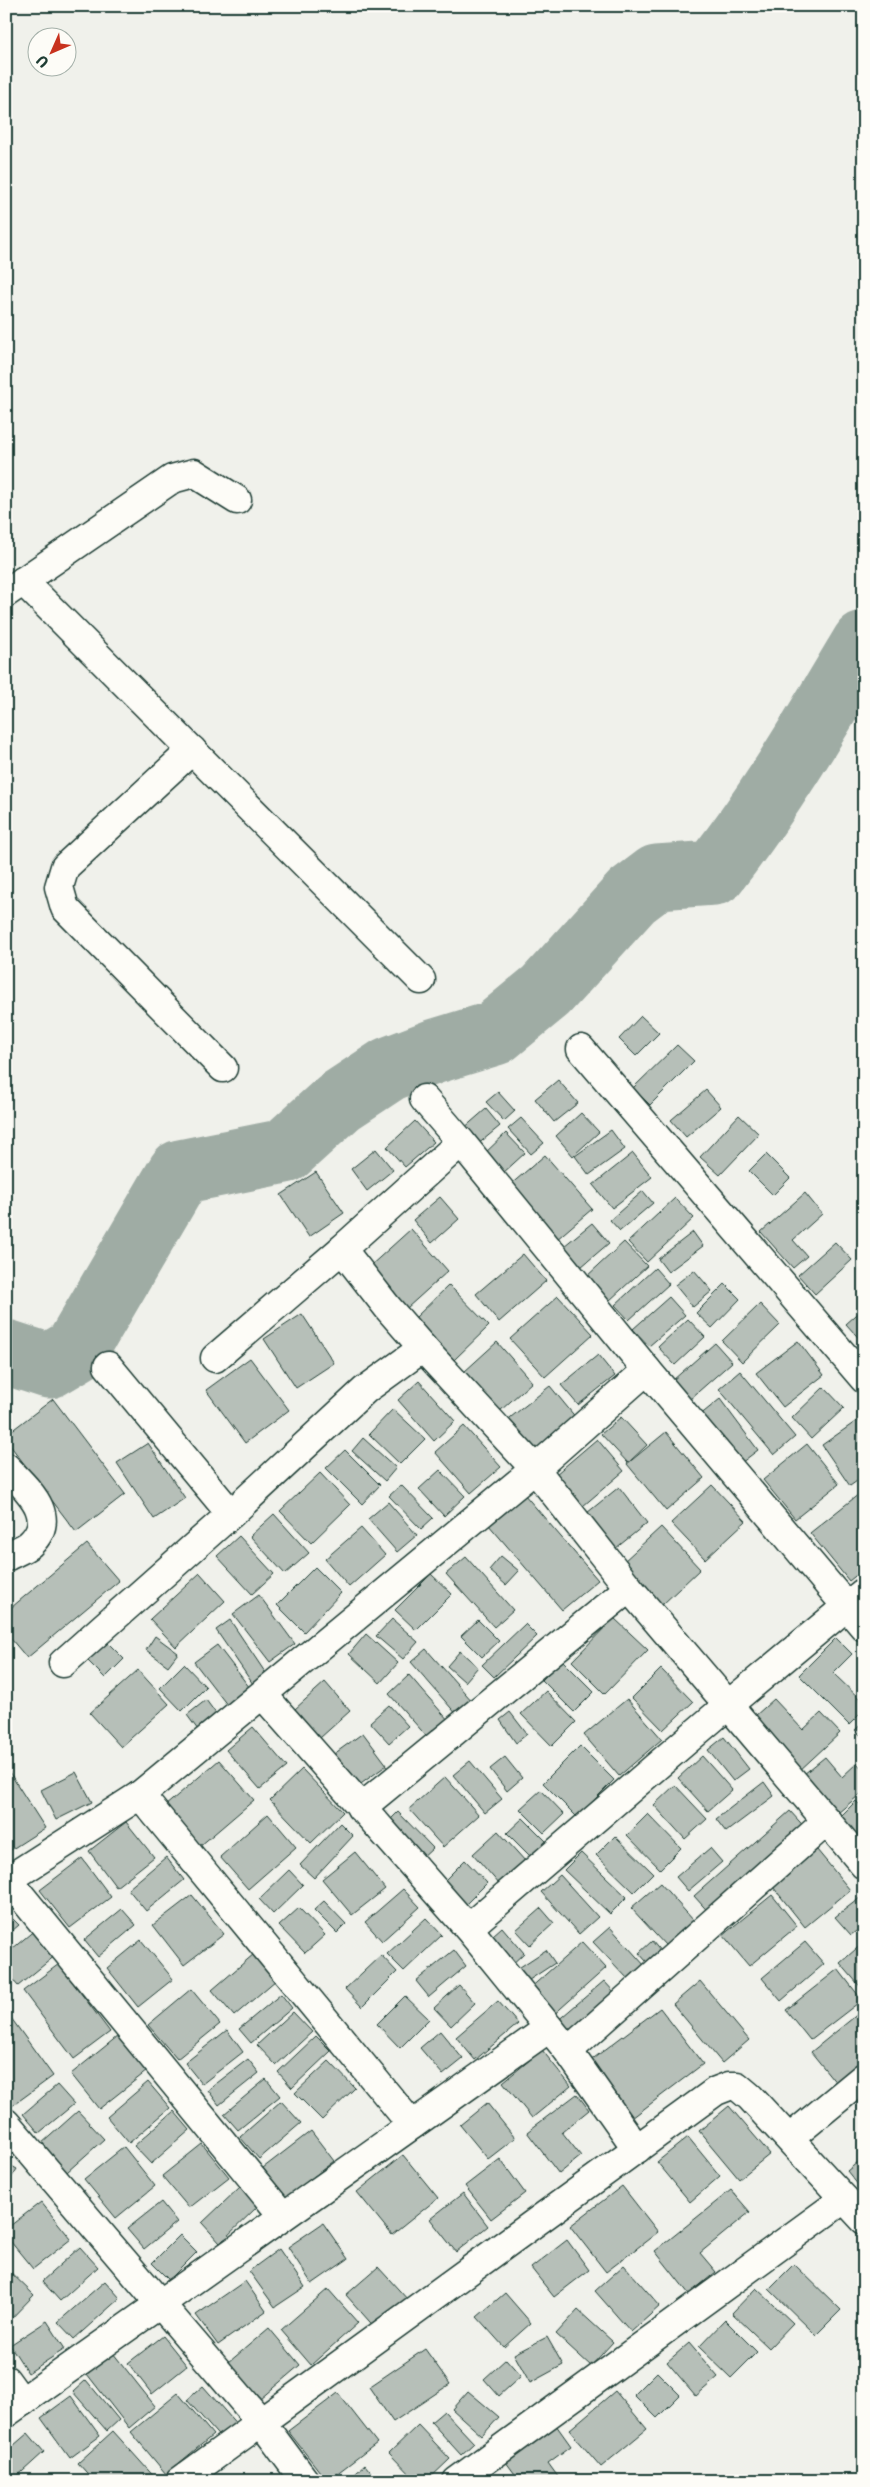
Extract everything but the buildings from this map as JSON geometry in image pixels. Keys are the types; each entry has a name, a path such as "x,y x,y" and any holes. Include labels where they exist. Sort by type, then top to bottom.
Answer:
{"street":[{"path":"237,500 194,473 172,479 15,587 192,750 421,980"},
{"path":"192,750 65,867 59,887 64,908 223,1068"},
{"path":"581,1049 864,1379"},
{"path":"424,1099 647,1370 855,1599 864,1627"},
{"path":"215,1358 342,1249 461,1142"},
{"path":"342,1249 388,1308 423,1348 535,1469 629,1588 864,1865"},
{"path":"63,1663 231,1514 365,1390 423,1348"},
{"path":"108,1366 231,1514"},
{"path":"283,2216 7,1880 140,1795 535,1469 647,1370"},
{"path":"6,1467 37,1501 42,1516 39,1530 30,1544 6,1557"},
{"path":"361,1808 629,1588"},
{"path":"468,1928 855,1599"},
{"path":"262,1695 468,1928 568,2051 638,2149"},
{"path":"140,1795 412,2125"},
{"path":"568,2051 827,1821"},
{"path":"6,2380 14,2408 549,2028"},
{"path":"790,2138 864,2077"},
{"path":"180,2481 638,2149 716,2090 737,2086 750,2097 864,2220"},
{"path":"6,2123 158,2304 261,2422 305,2481"},
{"path":"458,2481 844,2199"}],"waterway":[{"path":"6,1352 49,1366 76,1350 180,1172 285,1151 339,1102 389,1069 433,1052 495,1033 546,991 632,896 657,877 714,873 774,789 811,732 864,643"}]}
